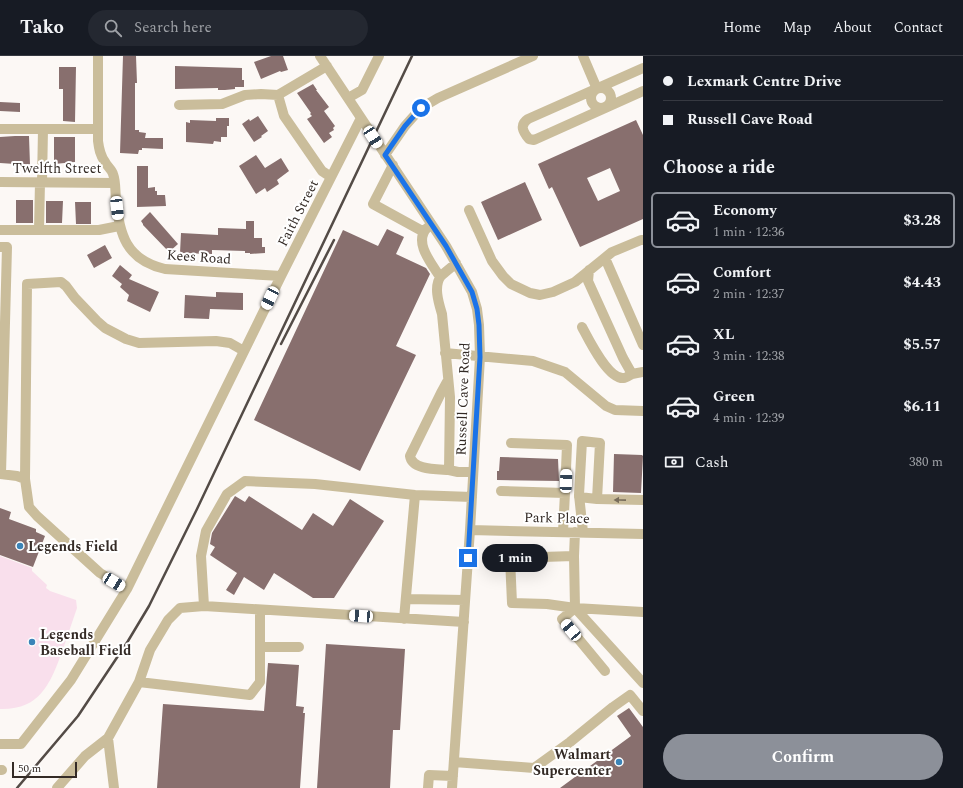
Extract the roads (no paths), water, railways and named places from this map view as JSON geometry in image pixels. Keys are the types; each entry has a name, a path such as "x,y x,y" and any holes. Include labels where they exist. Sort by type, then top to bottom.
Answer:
{"street":[{"name":"Kees Road","path":"98,56 98,141 101,156 114,176 119,226 126,243 133,252 148,263 157,267 177,270 281,276"},
{"name":"Russell Cave Road","path":"320,56 432,224 472,292 477,309 480,357 470,530 452,788"},
{"path":"348,98 362,90 379,56"},
{"path":"385,155 405,126 421,108 438,98 533,56"},
{"path":"583,56 597,89"},
{"path":"179,105 222,104 245,95 278,95 327,66"},
{"path":"643,68 528,119 524,122 522,127 524,133 529,139 534,140 643,91"},
{"path":"604,88 611,95 610,105 604,108 597,108 592,104 591,97 597,89 604,88"},
{"path":"278,95 284,116 322,171 332,177"},
{"name":"Faith Street","path":"0,744 21,744 71,680 127,589 281,276 361,118"},
{"path":"0,129 98,129"},
{"path":"39,230 43,129"},
{"path":"393,165 373,204 424,232"},
{"name":"Twelfth Street","path":"0,182 114,183"},
{"path":"469,210 492,261 502,276 511,284 530,293 540,295 553,292 575,282 612,252 643,240"},
{"path":"432,224 424,232 422,238 423,247 440,277"},
{"path":"0,230 99,230 119,226"},
{"path":"0,247 7,247 1,457 2,474 25,479"},
{"path":"605,258 643,345"},
{"path":"449,470 450,397 447,382 442,314 438,302 438,286 440,277 456,263"},
{"path":"589,270 588,281 623,358 632,374"},
{"path":"127,589 100,573 36,516 29,507 25,479 27,284 61,282 97,321 105,328 126,339 139,343 216,341 230,343 244,351"},
{"path":"582,327 603,365 618,377 623,378 632,374 643,372"},
{"path":"445,353 533,362 565,372 606,406 615,410 642,410"},
{"path":"447,382 410,456 410,460 418,466 458,472 473,472"},
{"path":"597,499 600,443 582,441 579,532 574,556 575,608 643,683"},
{"path":"511,443 567,444 563,532"},
{"path":"204,606 201,556 206,531 227,494 245,481 315,484 415,495 472,497"},
{"path":"501,491 565,493"},
{"path":"404,619 415,495"},
{"path":"580,497 643,500"},
{"name":"Park Place","path":"470,530 643,534"},
{"path":"574,556 510,558 512,603 547,604 575,608 643,612"},
{"path":"406,599 465,600"},
{"path":"57,788 85,756 108,738 139,682 150,650 168,620 180,608 204,606 464,622"},
{"path":"575,608 562,620 605,671"},
{"path":"139,682 250,695 260,682 260,610"},
{"path":"260,647 299,647"},
{"path":"454,762 534,768 630,695 643,712"},
{"path":"108,738 114,788"},
{"path":"428,788 429,775 453,776"}],"railway":[{"path":"17,788 78,716 128,641 149,606 197,509 412,56"},
{"path":"281,344 334,240"}],"place":[{"name":"Legends Field","path":"20,546"},
{"name":"Legends Baseball Field","path":"32,642"},
{"name":"Walmart Supercenter","path":"619,762"}]}
